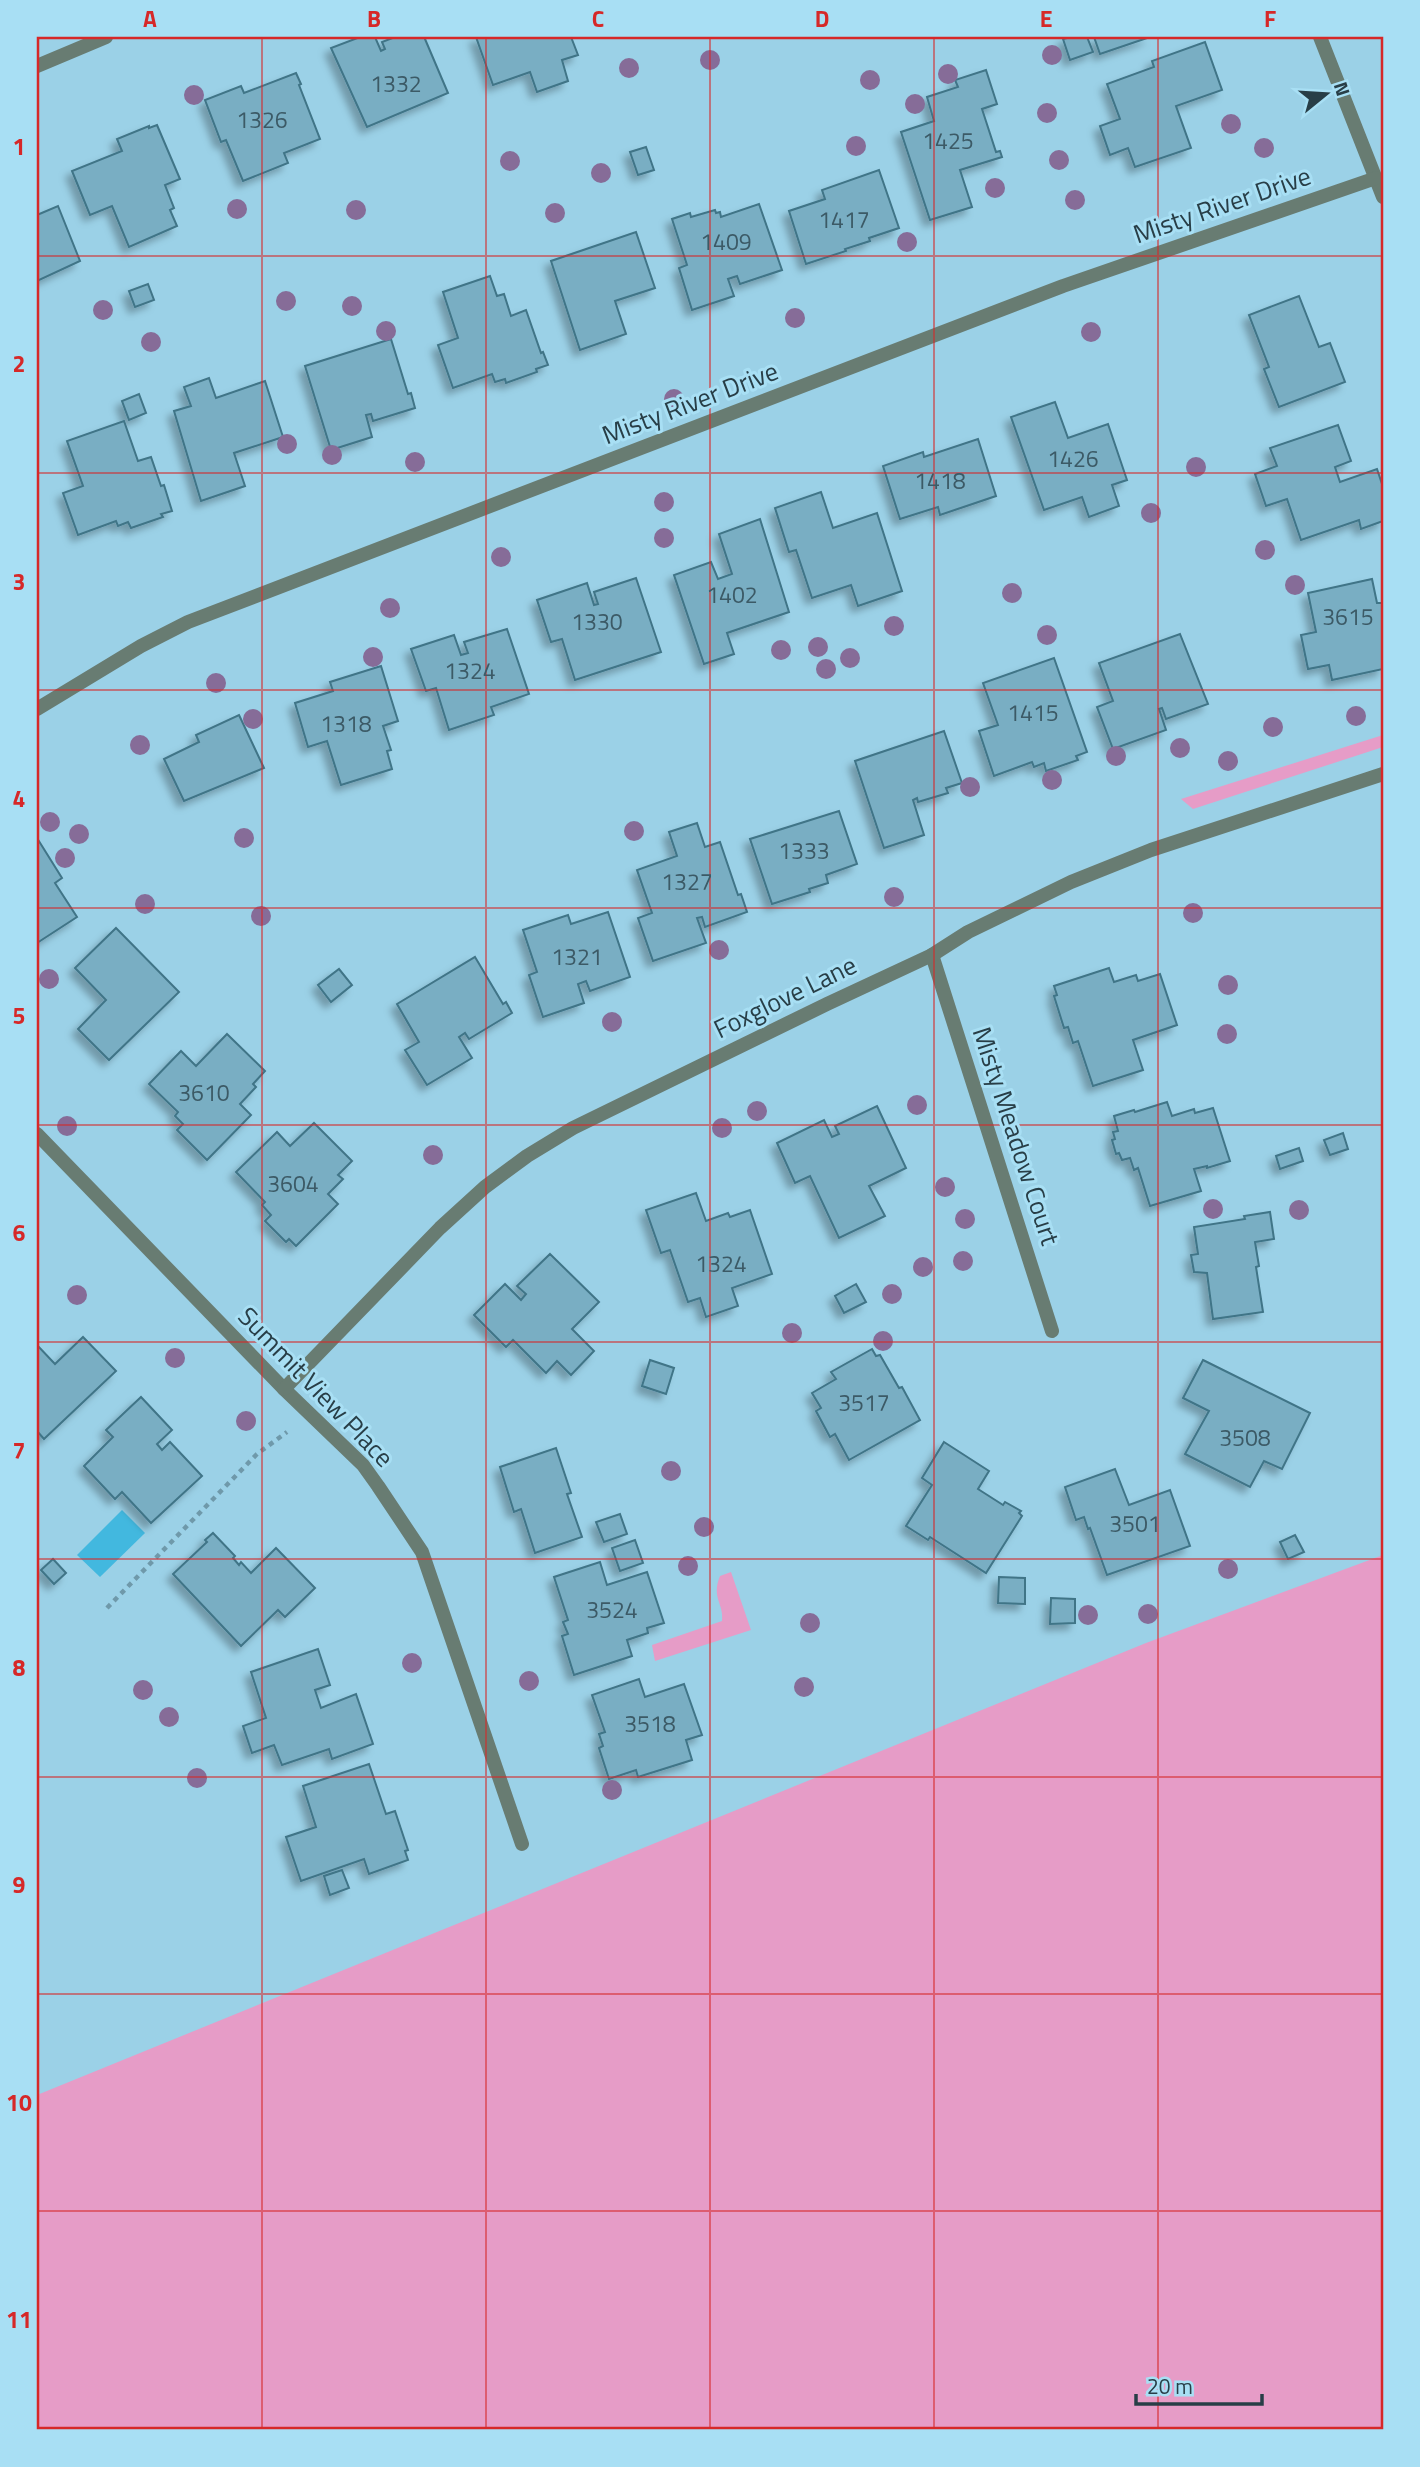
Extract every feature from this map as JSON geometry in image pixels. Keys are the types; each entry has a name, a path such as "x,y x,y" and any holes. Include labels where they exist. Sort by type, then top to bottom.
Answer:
{"street":[{"path":"37,66 106,37"},
{"path":"1320,37 1383,197"},
{"name":"Misty River Drive","path":"37,709 141,646 188,622 1063,286 1376,178"},
{"name":"Foxglove Lane","path":"284,1389 440,1228 485,1187 527,1156 573,1128 873,981 932,955 968,932 1018,907 1115,863 1383,774"},
{"name":"Misty Meadow Court","path":"932,955 1052,1331"},
{"name":"Summit View Place","path":"37,1133 284,1389 363,1465 422,1552 522,1844"}],"path":[{"path":"107,1608 257,1454 287,1432"}],"shaded area":[{"path":"1383,735 1383,747 1193,809 1181,799"},
{"path":"1383,1555 1383,2430 37,2430 37,2095 1146,1643"},
{"path":"731,1572 751,1630 655,1661 652,1645 722,1621 717,1595 718,1584 720,1576"}],"water":[{"path":"122,1510 145,1533 100,1577 77,1555"}],"building":[{"path":"360,37 375,37 381,51 385,49 382,42 395,37 428,37 425,39 448,93 367,127 331,48"},
{"path":"476,37 571,37 578,55 562,60 568,81 537,92 530,72 493,85"},
{"path":"1087,37 1093,52 1070,60 1063,39"},
{"path":"1094,37 1150,37 1100,54"},
{"path":"1205,42 1222,90 1176,106 1191,148 1135,167 1128,148 1110,155 1100,126 1120,119 1107,84 1154,67 1152,61"},
{"path":"986,70 997,104 982,109 996,152 1000,151 1002,157 960,170 972,207 930,220 901,132 934,121 927,97 958,87 955,80"},
{"path":"296,73 320,139 284,153 288,163 243,181 226,140 221,142 205,100 241,86 244,93"},
{"path":"157,125 180,179 165,185 174,208 170,210 177,226 129,247 112,206 90,215 72,171 122,151 117,139"},
{"path":"646,147 654,170 638,175 630,152"},
{"path":"879,170 899,228 869,238 870,241 845,249 846,251 806,264 789,211 825,199 822,190"},
{"path":"759,204 782,270 740,284 737,276 728,279 734,296 692,310 679,268 687,265 672,219 690,213 691,217 715,210 716,213 720,212 721,217"},
{"path":"58,206 80,261 37,281 37,215"},
{"path":"636,232 655,288 615,301 626,334 580,350 551,261"},
{"path":"490,276 497,296 504,294 511,316 526,310 548,365 536,369 537,372 506,383 505,379 495,382 492,374 453,388 438,345 458,338 443,292"},
{"path":"148,284 154,300 135,307 129,291"},
{"path":"1299,296 1319,347 1330,343 1345,382 1279,407 1264,369 1269,367 1249,315"},
{"path":"391,339 415,408 373,421 371,414 366,415 372,437 331,450 305,366"},
{"path":"209,378 216,398 265,381 283,437 234,453 245,486 201,501 174,411 191,406 184,387"},
{"path":"139,394 146,413 129,420 122,401"},
{"path":"1055,402 1068,438 1108,424 1127,480 1112,485 1119,506 1089,517 1082,497 1044,510 1011,417"},
{"path":"124,421 138,461 151,457 172,511 131,528 128,522 118,526 116,521 78,535 63,493 83,486 67,441"},
{"path":"1338,425 1351,461 1335,467 1340,482 1377,469 1383,487 1383,521 1361,529 1359,520 1301,540 1287,499 1266,506 1255,474 1277,466 1270,448"},
{"path":"978,439 996,496 940,515 938,507 900,519 883,466 923,452 924,457"},
{"path":"821,492 833,528 877,513 902,591 858,606 851,585 812,598 796,550 789,552 775,508"},
{"path":"760,519 789,612 727,633 734,654 704,664 674,575 711,562 718,579 732,574 719,534"},
{"path":"636,578 661,652 575,680 562,639 551,642 537,600 587,583 594,605 598,604 594,592"},
{"path":"1372,579 1377,603 1383,603 1383,669 1332,680 1329,665 1308,669 1301,635 1316,632 1308,593"},
{"path":"507,629 529,694 491,707 494,715 449,730 436,688 426,691 411,649 454,635 461,655 468,653 464,642"},
{"path":"1180,634 1208,704 1166,719 1162,708 1159,709 1166,730 1113,749 1097,707 1113,701 1099,663"},
{"path":"1054,658 1087,752 1076,756 1078,760 1046,771 1044,763 1034,767 1032,762 994,776 979,731 998,725 983,683"},
{"path":"381,666 398,721 383,726 391,750 387,751 392,769 341,785 327,741 308,747 295,703 333,691 330,682"},
{"path":"239,715 264,768 184,801 164,759 199,742 196,735"},
{"path":"944,731 962,783 946,788 948,793 918,802 917,798 913,800 924,835 884,848 855,761"},
{"path":"839,811 857,864 826,875 828,883 809,889 810,892 772,904 750,839"},
{"path":"697,823 705,847 720,842 738,895 741,894 747,912 705,927 702,917 697,918 706,943 653,961 638,918 652,913 637,870 677,856 669,832"},
{"path":"37,838 62,878 55,883 77,917 37,943"},
{"path":"608,912 630,977 590,991 586,981 578,984 584,1003 543,1017 529,975 537,972 523,930 568,915 571,924"},
{"path":"116,928 179,992 109,1060 78,1029 106,1000 75,968"},
{"path":"475,957 503,1004 506,1002 512,1013 469,1039 465,1033 459,1037 472,1058 427,1085 405,1050 419,1042 397,1004"},
{"path":"1109,968 1114,982 1136,975 1138,981 1160,974 1177,1025 1133,1040 1143,1070 1093,1086 1078,1041 1073,1043 1068,1027 1064,1028 1054,996 1057,995 1054,986"},
{"path":"339,969 352,985 331,1002 318,985"},
{"path":"227,1034 265,1071 253,1084 256,1087 240,1104 251,1115 207,1160 177,1130 183,1124 175,1116 178,1112 149,1084 181,1051 196,1066"},
{"path":"1167,1102 1172,1116 1194,1109 1195,1113 1213,1108 1230,1161 1194,1169 1201,1191 1150,1206 1138,1168 1134,1170 1130,1158 1122,1160 1119,1153 1116,1154 1112,1140 1115,1139 1113,1132 1118,1131 1114,1116"},
{"path":"877,1106 906,1168 869,1186 885,1216 839,1238 810,1176 795,1183 777,1143 824,1120 832,1137 839,1134 835,1126"},
{"path":"314,1123 352,1161 338,1175 343,1179 328,1194 338,1204 296,1246 289,1239 286,1242 265,1221 271,1215 262,1205 265,1202 236,1172 277,1132 290,1146"},
{"path":"1343,1133 1348,1149 1330,1155 1324,1140"},
{"path":"1299,1148 1303,1161 1280,1169 1276,1156"},
{"path":"696,1193 706,1221 728,1213 730,1217 750,1210 772,1274 732,1288 738,1306 706,1317 700,1298 688,1302 670,1250 661,1253 646,1210"},
{"path":"1270,1212 1274,1239 1255,1242 1263,1312 1213,1319 1207,1273 1194,1272 1191,1255 1198,1254 1194,1227"},
{"path":"550,1254 599,1302 572,1329 594,1351 571,1375 557,1361 546,1373 513,1340 506,1347 474,1315 505,1284 521,1300 526,1294 517,1286"},
{"path":"856,1284 866,1302 844,1313 835,1296"},
{"path":"83,1337 116,1371 44,1439 37,1431 37,1345 55,1364"},
{"path":"872,1349 876,1356 880,1355 899,1388 902,1387 920,1420 849,1460 835,1434 830,1437 816,1411 821,1408 812,1393 836,1379 831,1372"},
{"path":"650,1360 674,1368 666,1394 642,1386"},
{"path":"1203,1360 1310,1413 1282,1469 1264,1461 1250,1487 1185,1454 1209,1411 1183,1398"},
{"path":"141,1397 172,1430 157,1444 162,1450 170,1442 202,1476 151,1523 122,1492 115,1499 84,1466 113,1437 106,1430"},
{"path":"944,1442 989,1471 978,1489 1003,1505 1005,1502 1021,1511 1019,1513 1022,1516 986,1573 930,1537 928,1540 906,1526 932,1485 922,1478"},
{"path":"556,1448 571,1493 567,1494 582,1537 535,1553 521,1509 514,1512 500,1467"},
{"path":"1115,1469 1129,1505 1170,1490 1190,1546 1107,1575 1090,1528 1088,1529 1084,1517 1076,1520 1065,1487"},
{"path":"620,1514 627,1534 604,1542 596,1522"},
{"path":"213,1533 235,1556 233,1558 239,1565 241,1562 251,1573 276,1548 315,1588 285,1617 278,1610 241,1646 173,1574"},
{"path":"1295,1535 1304,1552 1288,1559 1280,1542"},
{"path":"635,1540 643,1563 620,1571 612,1548"},
{"path":"53,1559 66,1573 54,1584 41,1570"},
{"path":"600,1562 607,1585 647,1572 664,1623 647,1628 648,1633 627,1640 632,1656 574,1675 562,1636 568,1634 563,1622 568,1620 554,1577"},
{"path":"999,1577 1025,1578 1025,1604 998,1603"},
{"path":"1051,1598 1075,1599 1075,1623 1050,1624"},
{"path":"318,1649 330,1685 315,1690 321,1708 356,1694 373,1744 332,1759 329,1749 282,1765 274,1745 252,1753 243,1726 266,1718 251,1672"},
{"path":"639,1679 645,1697 684,1684 702,1735 686,1740 692,1760 638,1777 636,1770 609,1779 599,1748 603,1746 599,1734 605,1732 592,1695"},
{"path":"369,1764 386,1814 395,1811 408,1850 405,1851 408,1860 369,1874 364,1859 301,1881 286,1837 316,1827 303,1786"},
{"path":"342,1870 349,1888 330,1895 324,1876"}]}
